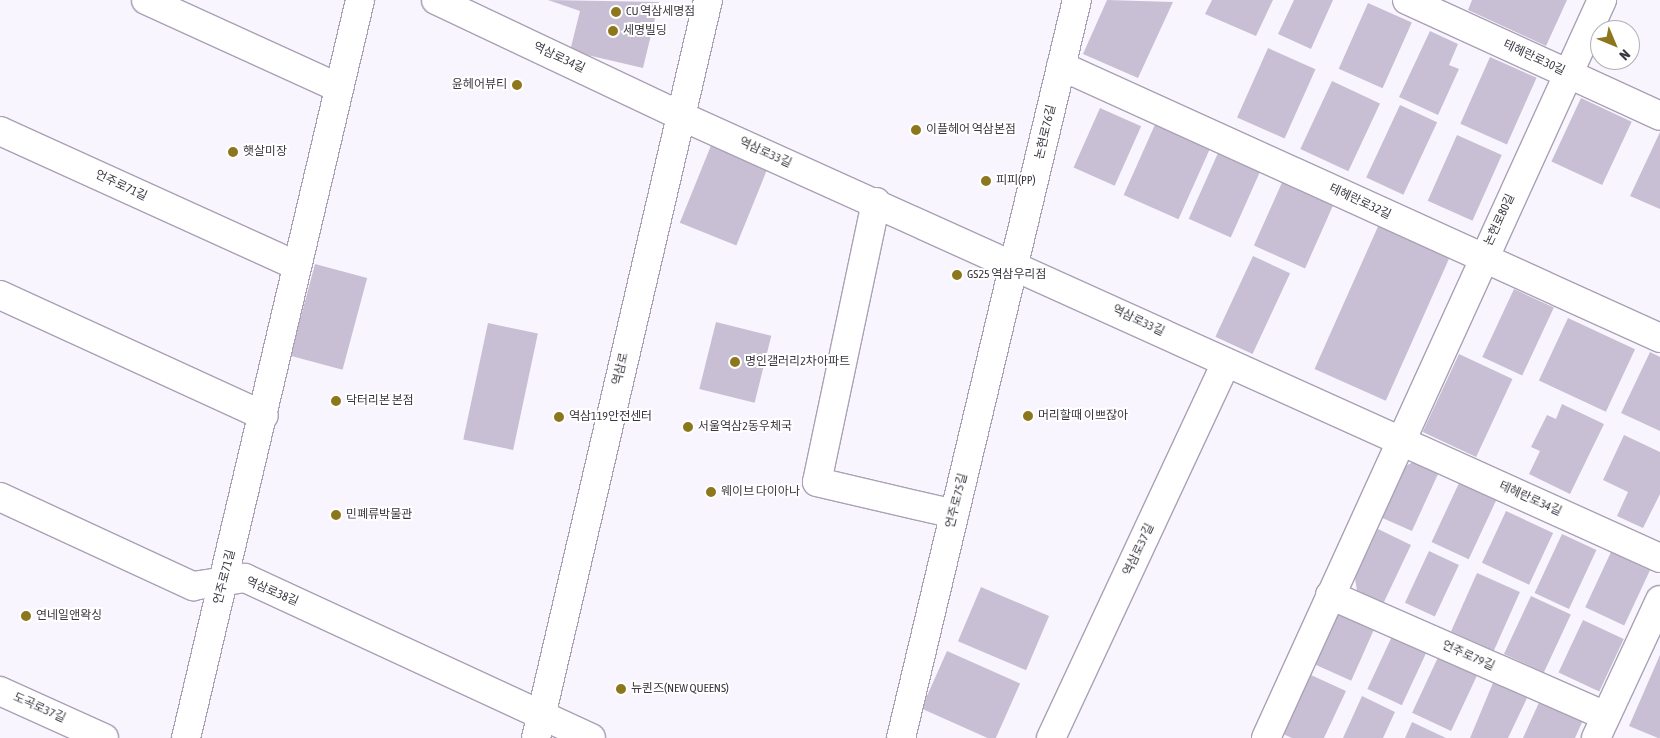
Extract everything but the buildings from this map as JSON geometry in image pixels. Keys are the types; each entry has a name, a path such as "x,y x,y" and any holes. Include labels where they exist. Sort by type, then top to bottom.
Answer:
{"street":[{"path":"146,0 339,88"},
{"name":"언주로71길","path":"186,738 264,416 297,266 360,0"},
{"name":"역삼로34길","path":"436,0 681,116"},
{"name":"역삼로","path":"538,727 708,0"},
{"name":"논현로76길","path":"1015,264 1078,0"},
{"name":"테헤란로30길","path":"1407,0 1660,116"},
{"name":"논현로80길","path":"1400,441 1482,258 1602,0"},
{"name":"테헤란로32길","path":"1061,66 1660,338"},
{"name":"역삼로33길","path":"681,116 1015,264 1226,363 1400,441"},
{"name":"언주로71길","path":"0,131 297,266"},
{"path":"876,202 817,482 954,514"},
{"name":"언주로75길","path":"901,738 1015,264"},
{"path":"0,296 264,416"},
{"name":"역삼로37길","path":"1051,738 1226,363"},
{"path":"1266,738 1400,441"},
{"name":"테헤란로34길","path":"1400,441 1660,558"},
{"name":"역삼로38길","path":"0,497 193,586 223,585 245,578 538,727"},
{"name":"언주로79길","path":"1330,595 1601,727"},
{"path":"1601,727 1660,600"},
{"name":"도곡로37길","path":"0,691 104,738"},
{"path":"538,727 591,738"}],"place":[{"name":"CU 역삼세명점","path":"616,12"},
{"name":"세명빌딩","path":"613,31"},
{"name":"윤헤어뷰티","path":"517,85"},
{"name":"이플헤어 역삼본점","path":"916,130"},
{"name":"햇살미장","path":"233,152"},
{"name":"피피(PP)","path":"986,181"},
{"name":"GS25 역삼우리점","path":"957,275"},
{"name":"명인갤러리2차아파트","path":"735,362"},
{"name":"닥터리본 본점","path":"336,401"},
{"name":"머리할때 이쁘잖아","path":"1028,416"},
{"name":"역삼119안전센터","path":"559,417"},
{"name":"서울역삼2동우체국","path":"688,427"},
{"name":"웨이브 다이아나","path":"711,492"},
{"name":"민폐류박물관","path":"336,515"},
{"name":"연네일앤왁싱","path":"26,616"},
{"name":"뉴퀸즈(NEW QUEENS)","path":"621,689"}]}
